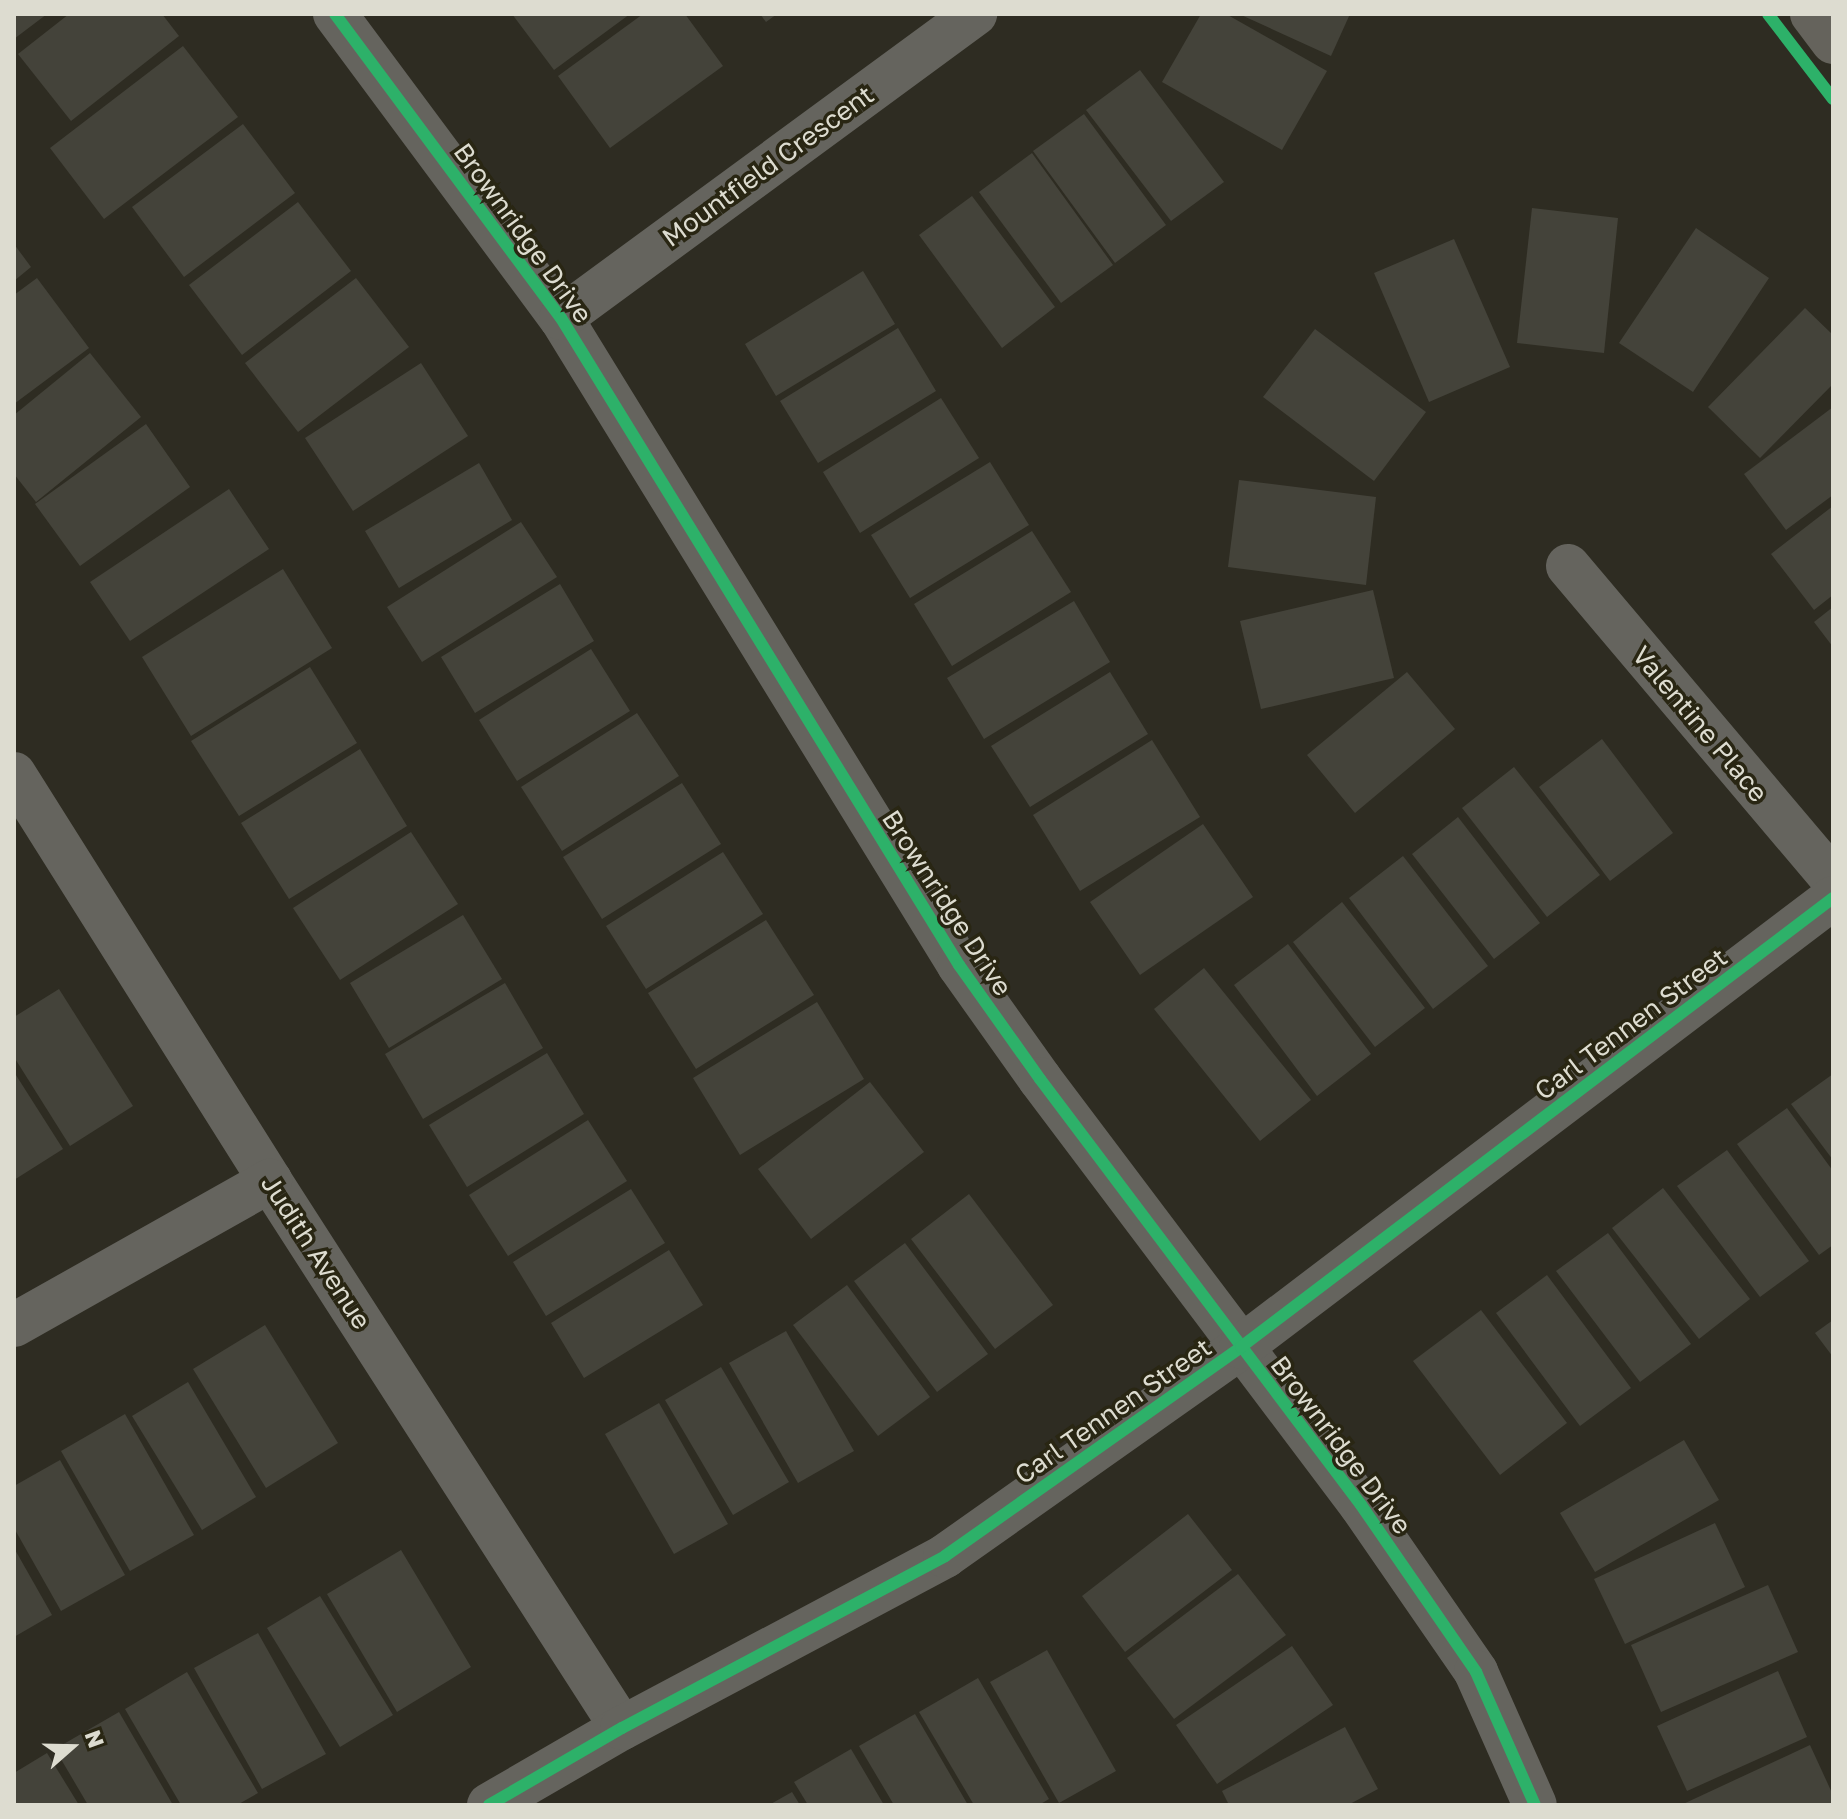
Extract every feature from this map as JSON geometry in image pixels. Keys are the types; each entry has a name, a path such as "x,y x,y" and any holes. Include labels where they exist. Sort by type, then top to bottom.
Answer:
{"main road":[{"path":"1812,14 1833,42"}],"street":[{"name":"Brownridge Drive","path":"335,14 561,318 829,760 959,965 1361,1505 1476,1672 1535,1805"},
{"name":"Mountfield Crescent","path":"561,318 975,14"},
{"name":"Valentine Place","path":"1568,566 1833,880"},
{"name":"Judith Avenue","path":"14,774 270,1181 622,1728"},
{"name":"Carl Tennen Street","path":"489,1805 622,1728 945,1556 1241,1347 1833,898"},
{"path":"14,1325 270,1181"}],"building":[{"path":"14,14 47,14 14,39"},
{"path":"69,14 162,14 179,36 71,121 18,54"},
{"path":"512,14 630,14 554,70"},
{"path":"643,14 685,14 723,66 610,148 558,76"},
{"path":"760,14 777,14 766,22"},
{"path":"1201,14 1226,14 1327,71 1282,150 1162,82"},
{"path":"1239,14 1350,14 1331,56"},
{"path":"183,46 238,117 104,219 50,148"},
{"path":"1140,70 1224,182 1171,221 1086,110"},
{"path":"1084,114 1166,225 1115,263 1033,151"},
{"path":"243,124 295,193 184,277 132,207"},
{"path":"1032,153 1113,265 1061,303 979,192"},
{"path":"972,196 1055,307 1002,348 919,235"},
{"path":"298,202 351,271 242,355 189,285"},
{"path":"1532,208 1618,218 1604,353 1517,343"},
{"path":"1696,228 1769,278 1693,392 1619,343"},
{"path":"1454,239 1510,367 1429,402 1374,273"},
{"path":"14,244 31,267 14,281"},
{"path":"863,271 895,324 776,396 745,344"},
{"path":"37,278 89,348 14,404 14,295"},
{"path":"356,278 409,347 298,432 245,363"},
{"path":"1805,308 1833,335 1833,384 1760,458 1708,407"},
{"path":"898,328 936,391 818,463 780,401"},
{"path":"1315,329 1426,412 1374,481 1263,397"},
{"path":"90,353 141,417 36,502 14,474 14,415"},
{"path":"421,363 468,436 353,511 305,438"},
{"path":"941,398 979,458 860,533 823,472"},
{"path":"1833,407 1833,495 1786,530 1744,474"},
{"path":"146,424 190,487 80,566 35,504"},
{"path":"990,462 1029,525 910,598 871,535"},
{"path":"479,463 512,520 399,588 365,531"},
{"path":"1239,480 1376,497 1366,585 1228,567"},
{"path":"229,489 269,549 130,641 90,582"},
{"path":"1833,506 1833,595 1814,610 1771,554"},
{"path":"521,522 557,577 422,662 387,607"},
{"path":"1032,531 1071,592 952,666 914,604"},
{"path":"283,569 332,648 191,736 142,657"},
{"path":"560,584 594,641 475,713 441,657"},
{"path":"1373,590 1394,678 1261,709 1240,621"},
{"path":"1074,601 1110,662 984,739 947,678"},
{"path":"1833,607 1833,647 1814,622"},
{"path":"591,649 630,711 517,781 479,720"},
{"path":"310,667 357,743 239,816 191,741"},
{"path":"1110,672 1148,734 1030,807 991,746"},
{"path":"1407,672 1455,729 1355,813 1307,755"},
{"path":"637,713 679,776 562,851 521,787"},
{"path":"1602,739 1673,833 1610,881 1539,787"},
{"path":"1152,740 1200,817 1080,891 1033,815"},
{"path":"360,749 407,826 289,899 241,823"},
{"path":"1514,767 1600,875 1547,917 1462,808"},
{"path":"682,783 721,844 602,919 563,857"},
{"path":"1458,817 1540,923 1494,959 1412,854"},
{"path":"1203,824 1253,897 1140,975 1090,902"},
{"path":"411,832 458,904 340,980 293,908"},
{"path":"723,852 763,914 646,989 606,926"},
{"path":"1403,856 1488,966 1433,1009 1349,898"},
{"path":"1342,902 1425,1008 1375,1047 1293,942"},
{"path":"463,915 502,979 389,1048 350,983"},
{"path":"766,920 814,995 696,1069 648,993"},
{"path":"1288,944 1371,1054 1317,1096 1234,985"},
{"path":"1204,968 1311,1100 1260,1141 1154,1009"},
{"path":"505,983 543,1048 423,1119 385,1054"},
{"path":"59,989 133,1106 70,1146 14,1057 14,1017"},
{"path":"817,1002 864,1079 740,1155 693,1078"},
{"path":"547,1053 584,1114 467,1187 429,1125"},
{"path":"14,1072 63,1149 14,1180"},
{"path":"1833,1074 1833,1160 1791,1104"},
{"path":"870,1082 924,1152 811,1239 758,1169"},
{"path":"1787,1108 1833,1171 1833,1245 1819,1255 1737,1144"},
{"path":"588,1120 627,1181 508,1256 469,1195"},
{"path":"1727,1150 1809,1261 1760,1297 1677,1186"},
{"path":"1663,1188 1750,1299 1699,1339 1612,1228"},
{"path":"631,1189 665,1243 546,1316 513,1262"},
{"path":"969,1194 1053,1305 995,1349 911,1239"},
{"path":"1608,1233 1691,1344 1640,1382 1556,1271"},
{"path":"905,1243 988,1354 937,1392 854,1281"},
{"path":"669,1250 703,1305 584,1378 551,1323"},
{"path":"1547,1275 1631,1388 1580,1426 1496,1313"},
{"path":"847,1285 930,1397 878,1436 793,1325"},
{"path":"1481,1310 1567,1423 1500,1475 1413,1361"},
{"path":"1833,1320 1833,1357 1815,1333"},
{"path":"265,1325 338,1443 266,1488 193,1369"},
{"path":"786,1331 854,1451 798,1483 729,1363"},
{"path":"721,1367 789,1482 733,1515 665,1400"},
{"path":"188,1382 256,1497 202,1530 132,1416"},
{"path":"659,1403 728,1524 674,1554 605,1434"},
{"path":"125,1414 194,1535 130,1571 61,1451"},
{"path":"1684,1440 1719,1500 1595,1572 1560,1513"},
{"path":"60,1460 125,1575 61,1611 14,1528 14,1486"},
{"path":"1188,1514 1232,1570 1125,1652 1082,1596"},
{"path":"1715,1523 1745,1587 1625,1644 1594,1579"},
{"path":"14,1548 52,1615 14,1637"},
{"path":"401,1550 471,1667 397,1712 327,1594"},
{"path":"1238,1574 1286,1635 1174,1719 1127,1658"},
{"path":"1768,1585 1798,1652 1661,1712 1631,1645"},
{"path":"320,1596 393,1715 340,1747 267,1628"},
{"path":"258,1633 326,1754 262,1789 194,1668"},
{"path":"1292,1646 1333,1705 1217,1784 1176,1725"},
{"path":"1047,1650 1116,1771 1059,1803 990,1682"},
{"path":"1778,1671 1807,1737 1687,1791 1657,1726"},
{"path":"187,1672 258,1793 237,1805 181,1805 125,1709"},
{"path":"978,1678 1049,1799 1039,1805 974,1805 919,1712"},
{"path":"119,1712 173,1805 88,1805 55,1749"},
{"path":"915,1714 968,1805 894,1805 859,1746"},
{"path":"1345,1727 1378,1789 1348,1805 1229,1805 1222,1791"},
{"path":"1810,1745 1833,1795 1833,1805 1681,1805"},
{"path":"851,1749 884,1805 808,1805 794,1782"},
{"path":"47,1753 79,1805 14,1805 14,1773"},
{"path":"792,1792 800,1805 769,1805"}],"cycle path":[{"path":"335,14 561,318 959,965 1040,1079 1361,1505 1476,1672 1535,1805"},
{"path":"1768,14 1833,99"},
{"path":"489,1805 622,1728 945,1556 1241,1347 1833,898"}]}
